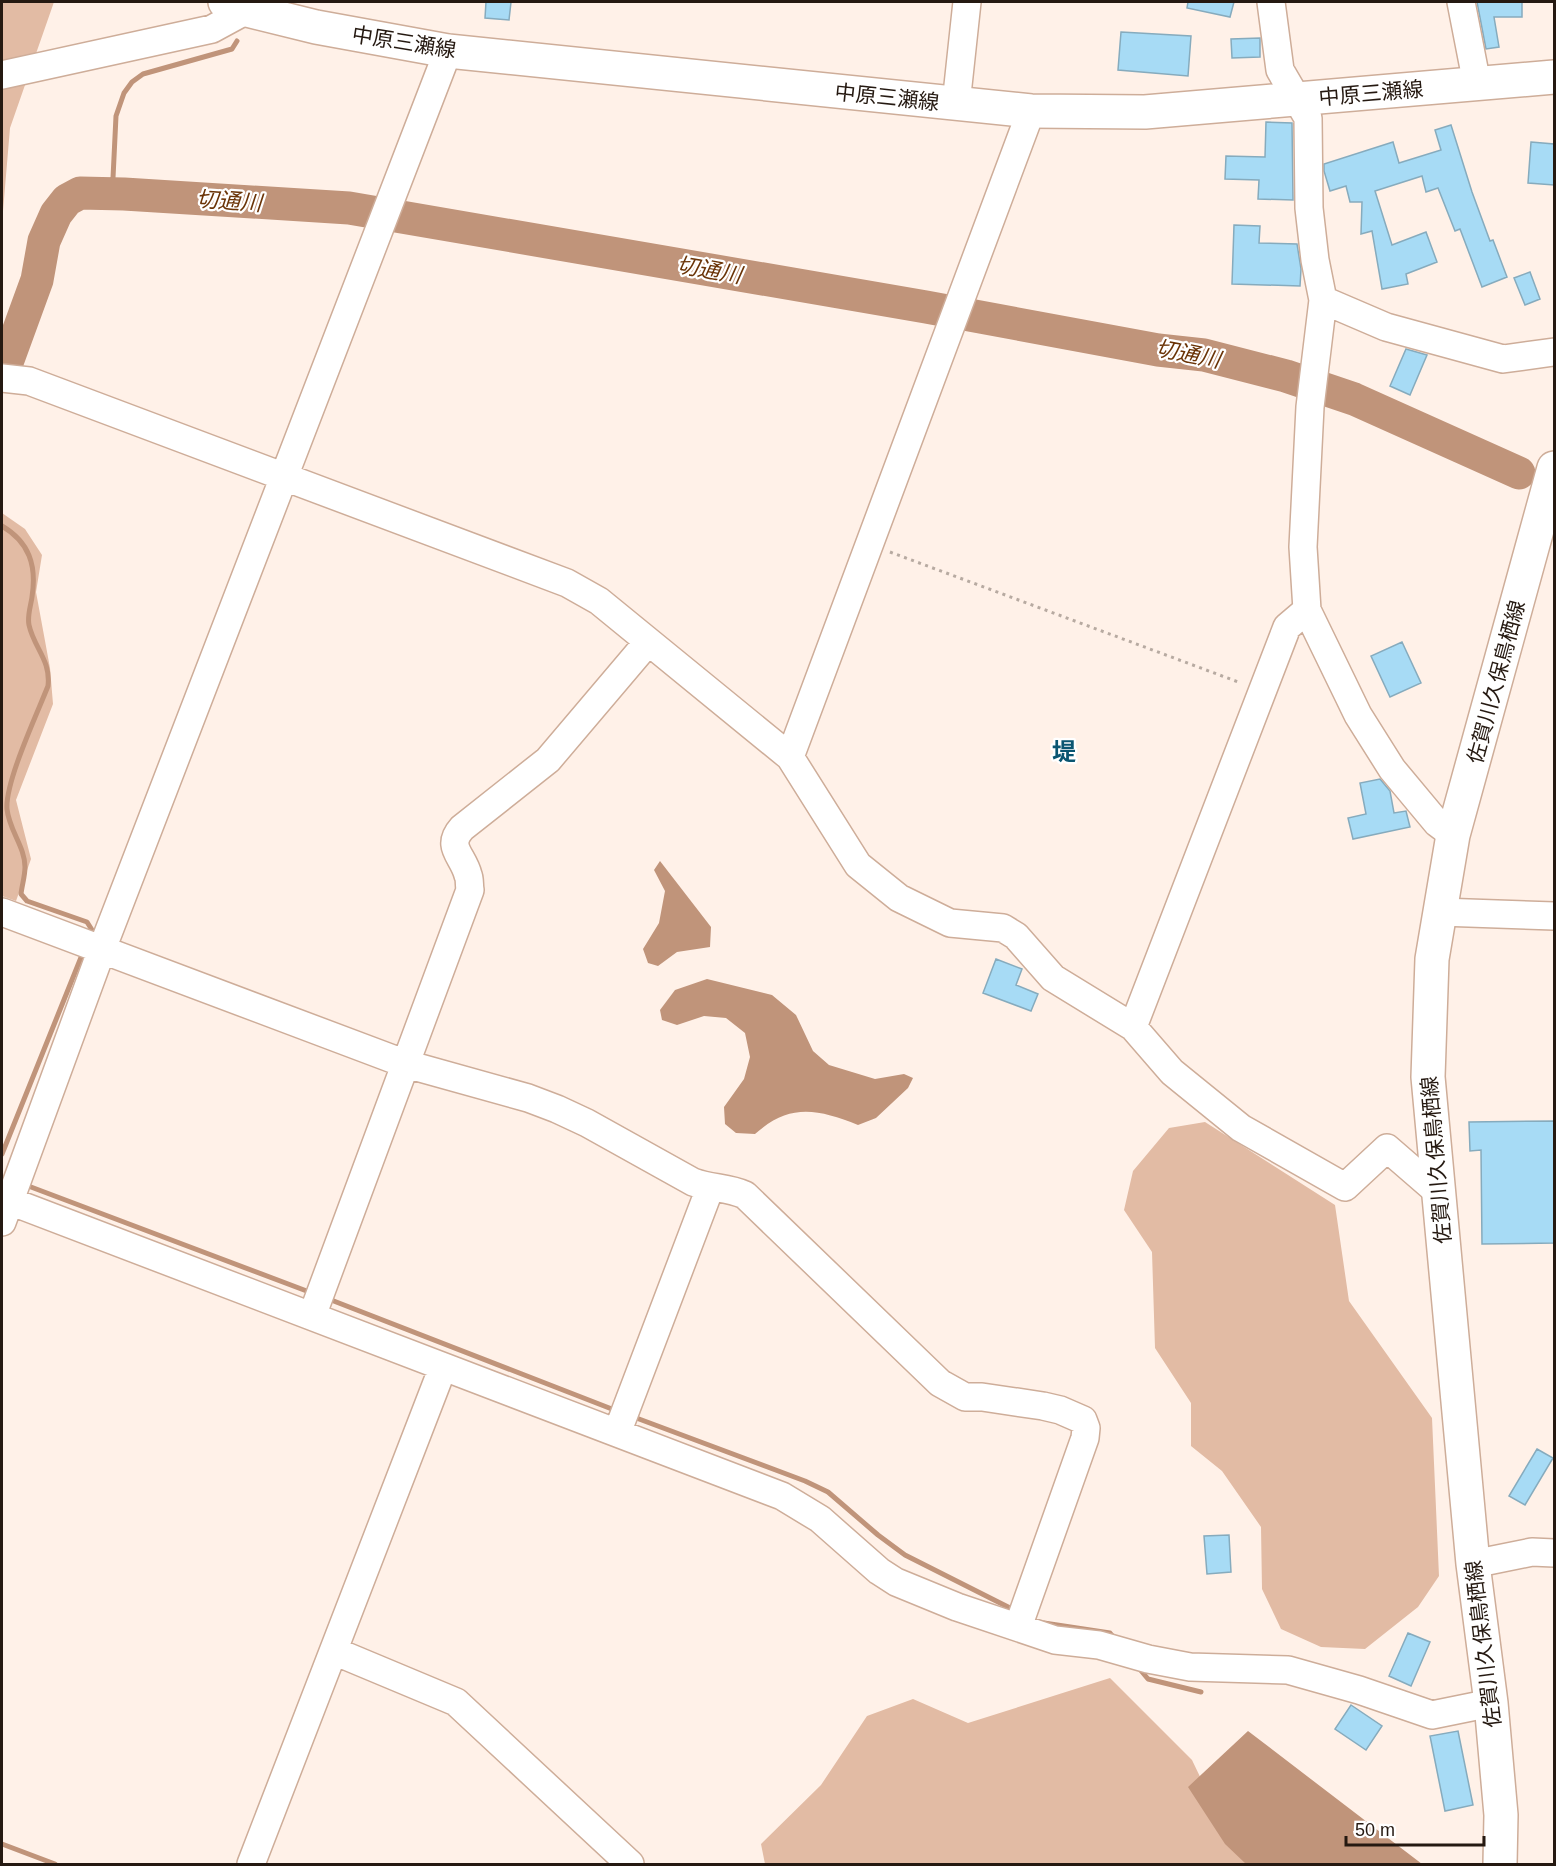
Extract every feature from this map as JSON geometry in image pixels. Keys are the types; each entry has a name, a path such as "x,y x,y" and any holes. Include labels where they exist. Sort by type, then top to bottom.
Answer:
{"main road":[{"name":"中原三瀬線","path":"236,6 316,27 448,51 1031,111 1145,112 1554,77"},
{"name":"佐賀川久保鳥栖線","path":"1500,1864 1501,1815 1491,1703 1473,1564 1428,1077 1432,958 1453,836 1549,508 1554,468"}],"street":[{"path":"956,104 967,2"},
{"path":"1271,2 1280,70 1308,118 1309,208 1315,260 1323,300 1310,407 1303,547 1307,610 1358,715 1392,769 1437,823 1453,836"},
{"path":"1461,2 1477,84"},
{"path":"2,75 212,29 236,6"},
{"path":"448,51 4,1207 312,1316 782,1496 820,1519 879,1571 896,1582 957,1607 1022,1616 1055,1640 1099,1645 1148,1659 1190,1667 1288,1670 1359,1689 1432,1715 1491,1703"},
{"path":"790,757 1031,111"},
{"path":"1323,300 1386,327 1503,359 1554,352"},
{"path":"2,378 29,381 567,583 599,601 790,757 858,865 899,898 950,923 1003,928 1016,936 1053,978 1133,1027 1172,1072 1241,1128 1345,1187 1387,1148 1439,1193"},
{"path":"1133,1027 1287,627 1307,610"},
{"path":"312,1316 470,890 469,876 453,843 455,835 548,760 648,642"},
{"path":"2,912 406,1064 528,1098 557,1109 587,1123 693,1182 710,1188 731,1189 745,1195 940,1383 964,1397 982,1397 1043,1406 1060,1410 1083,1420 1086,1428 1085,1438 1022,1616"},
{"path":"1440,912 1554,916"},
{"path":"617,1433 710,1188"},
{"path":"251,1864 443,1366"},
{"path":"1473,1564 1532,1552 1554,1553"},
{"path":"334,1651 456,1702 630,1864"}],"path":[{"path":"869,544 1263,691"}],"shaded area":[{"path":"2,2 54,2 10,128 2,223"},
{"path":"2,513 25,529 42,555 36,592 50,668 53,704 16,800 31,859 16,901 2,896"},
{"path":"660,861 711,927 710,947 677,952 658,966 648,963 643,949 659,923 665,891 654,870"},
{"path":"707,979 772,995 796,1015 813,1051 829,1065 875,1079 904,1074 913,1078 908,1088 876,1118 858,1125 830,1115 804,1112 780,1117 755,1134 736,1133 725,1124 724,1107 744,1079 750,1057 745,1033 726,1018 704,1016 677,1025 662,1020 660,1010 675,990"},
{"path":"1205,1122 1335,1205 1349,1301 1432,1418 1439,1576 1418,1607 1365,1649 1321,1647 1281,1629 1262,1589 1261,1527 1222,1471 1191,1446 1191,1403 1155,1348 1152,1252 1124,1210 1133,1171 1169,1128"},
{"path":"1110,1678 1192,1760 1227,1833 1257,1864 765,1864 761,1844 821,1785 867,1716 913,1699 968,1723"},
{"path":"1248,1731 1422,1864 1246,1864 1225,1844 1188,1787"}],"building":[{"path":"486,2 511,2 509,20 485,18"},
{"path":"1188,2 1234,2 1230,17 1187,8"},
{"path":"1477,2 1522,2 1522,17 1494,17 1499,47 1486,49"},
{"path":"1121,32 1191,36 1188,76 1118,70"},
{"path":"1260,38 1260,57 1232,58 1231,39"},
{"path":"1266,122 1292,123 1293,200 1258,199 1259,180 1225,179 1226,156 1265,157"},
{"path":"1451,125 1490,241 1493,240 1507,277 1482,287 1460,229 1455,231 1438,188 1426,192 1422,176 1375,191 1392,245 1426,232 1437,262 1406,274 1408,284 1382,289 1372,231 1361,234 1362,202 1350,202 1346,186 1330,191 1324,164 1393,142 1399,163 1441,150 1435,130"},
{"path":"1531,142 1554,144 1554,185 1528,183"},
{"path":"1234,225 1260,226 1259,243 1297,244 1301,269 1300,286 1232,284"},
{"path":"1530,272 1540,299 1525,305 1514,278"},
{"path":"1406,349 1427,355 1410,395 1390,386"},
{"path":"1402,642 1421,683 1390,697 1371,656"},
{"path":"1380,779 1390,791 1394,813 1406,811 1410,827 1353,839 1348,818 1366,814 1360,783"},
{"path":"996,959 1022,969 1016,985 1038,994 1031,1011 983,993"},
{"path":"1554,1121 1554,1243 1482,1244 1481,1150 1470,1151 1469,1122"},
{"path":"1537,1449 1553,1458 1525,1505 1509,1496"},
{"path":"1229,1535 1231,1572 1207,1574 1204,1536"},
{"path":"1408,1633 1430,1642 1411,1686 1389,1676"},
{"path":"1351,1705 1382,1726 1366,1750 1335,1729"},
{"path":"1458,1731 1473,1805 1445,1811 1430,1736"}],"waterway":[{"path":"102,194 113,178 116,116 124,93 132,82 143,74 232,49 237,41"},
{"name":"切通川","path":"2,376 37,280 44,241 56,214 67,200 80,193 349,208 926,307 1158,350 1204,355 1286,376 1354,399 1519,473"},
{"path":"2,526 19,539 32,565 33,585 29,625 34,641 45,661 48,677 48,686 16,766 8,797 8,817 24,860 25,870 21,894 27,901 87,922 92,930 90,936"},
{"path":"2,1154 84,950"},
{"path":"23,1184 312,1293"},
{"path":"326,1298 617,1411"},
{"path":"631,1416 805,1481 828,1492 905,1555 1016,1611"},
{"path":"1044,1623 1110,1633 1115,1639"},
{"path":"1138,1667 1148,1679 1201,1692"},
{"path":"2,1844 55,1864"}],"district":[{"name":"堤","path":"1064,751"}]}
